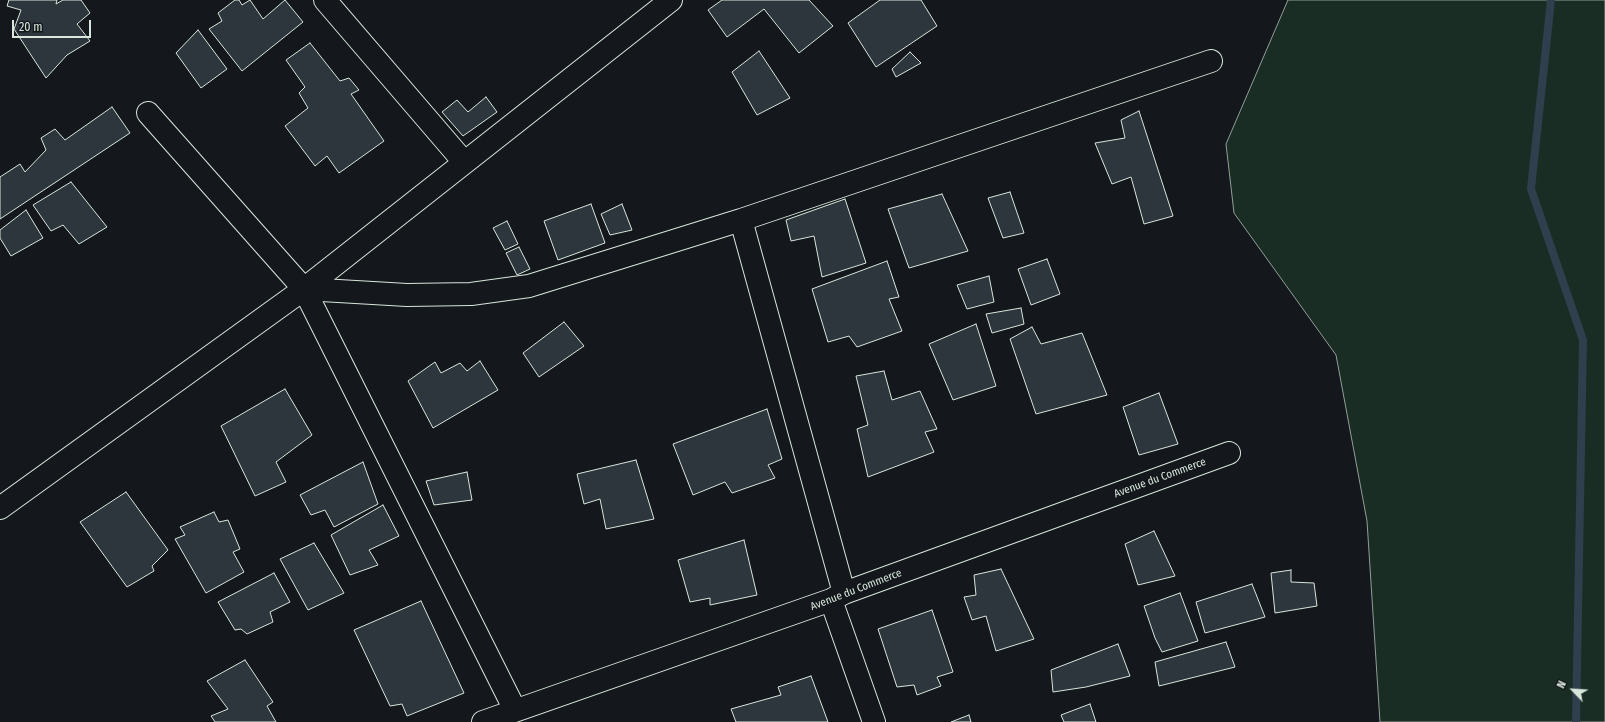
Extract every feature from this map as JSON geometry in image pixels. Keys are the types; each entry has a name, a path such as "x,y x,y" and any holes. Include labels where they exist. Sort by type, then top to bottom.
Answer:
{"street":[{"path":"325,0 464,162"},
{"path":"0,508 304,289 671,0"},
{"path":"304,289 407,295 471,294 496,292 529,286 741,220 1211,61"},
{"path":"148,113 304,289 515,710"},
{"path":"741,220 837,597 874,722"},
{"name":"Avenue du Commerce","path":"483,722 837,597 1228,453"}],"green space":[{"path":"1288,0 1605,0 1605,722 1380,722 1367,521 1336,355 1234,213 1226,144"}],"building":[{"path":"9,0 57,0 56,4 63,0 81,0 90,13 77,24 90,41 67,55 46,78 14,29 21,10 7,6"},
{"path":"235,0 239,0 242,5 250,0 263,19 285,0 303,22 242,71 209,29 222,21 218,13"},
{"path":"722,0 809,0 833,26 799,53 764,9 727,37 708,10"},
{"path":"880,0 921,0 937,26 876,67 848,23"},
{"path":"198,30 227,69 201,88 176,53"},
{"path":"310,43 340,81 349,78 359,90 351,94 384,141 339,173 327,156 315,166 285,126 308,108 299,93 305,87 286,60"},
{"path":"759,51 790,98 757,115 732,72"},
{"path":"910,52 921,63 896,77 892,69"},
{"path":"486,97 497,112 463,136 442,112 457,100 468,112"},
{"path":"112,107 130,133 0,219 0,177 20,164 25,172 46,150 41,138 55,129 65,140"},
{"path":"1139,111 1173,216 1144,224 1131,177 1112,184 1095,143 1125,138 1121,120"},
{"path":"71,182 107,227 79,244 63,225 51,231 33,205"},
{"path":"1010,192 1024,233 1003,238 988,198"},
{"path":"942,194 968,251 909,268 888,209"},
{"path":"845,199 866,263 822,277 814,236 791,241 786,220"},
{"path":"591,204 605,243 558,260 544,221"},
{"path":"622,204 632,230 610,235 601,214"},
{"path":"26,210 43,238 11,256 0,238 0,230"},
{"path":"507,221 518,244 505,250 493,228"},
{"path":"519,247 530,269 517,275 506,253"},
{"path":"1047,259 1060,294 1031,305 1018,269"},
{"path":"887,261 899,297 889,299 902,331 857,347 849,336 828,342 812,289"},
{"path":"989,276 994,302 967,309 957,285"},
{"path":"1021,308 1024,324 992,333 986,314"},
{"path":"564,322 584,346 539,377 523,353"},
{"path":"976,324 996,386 953,400 929,344"},
{"path":"1032,327 1041,344 1082,333 1107,395 1036,414 1010,339"},
{"path":"480,361 498,390 433,428 408,381 435,362 441,373 460,363 467,371"},
{"path":"884,371 892,400 920,391 937,429 925,432 934,452 868,477 857,429 868,425 856,376"},
{"path":"285,389 312,435 276,462 286,482 255,496 221,426"},
{"path":"1159,393 1178,444 1139,455 1123,407"},
{"path":"767,409 782,459 768,465 775,478 732,493 725,482 693,495 673,444"},
{"path":"636,460 654,519 606,529 600,499 584,504 577,474"},
{"path":"363,462 378,504 334,527 325,510 311,515 300,495"},
{"path":"467,472 472,500 434,505 426,481"},
{"path":"126,492 168,550 152,566 154,571 127,587 80,522"},
{"path":"383,505 399,536 369,550 378,565 350,575 331,535"},
{"path":"214,512 219,522 228,520 240,549 233,552 244,572 206,593 175,539 185,535 180,527"},
{"path":"1154,531 1175,576 1138,585 1125,544"},
{"path":"744,540 757,595 710,605 710,598 690,602 678,560"},
{"path":"314,543 344,593 308,610 280,559"},
{"path":"1001,569 1034,639 996,651 986,616 972,620 964,597 976,595 974,575"},
{"path":"1291,570 1291,582 1314,583 1317,606 1275,613 1271,573"},
{"path":"274,573 290,602 270,612 273,622 247,634 241,629 235,630 218,602"},
{"path":"1252,584 1265,617 1205,633 1196,602"},
{"path":"1180,593 1198,641 1162,652 1155,638 1144,606"},
{"path":"421,601 464,693 407,716 402,704 390,706 354,630"},
{"path":"932,610 953,672 937,677 941,686 917,695 914,685 897,687 878,629"},
{"path":"1226,642 1235,667 1159,686 1155,662"},
{"path":"1118,644 1130,676 1086,687 1053,692 1051,670"},
{"path":"245,660 273,702 267,706 276,722 215,722 211,716 228,709 207,681"},
{"path":"811,676 828,722 736,722 731,709 781,695 778,687"},
{"path":"1090,704 1096,722 1064,722 1061,715"},
{"path":"969,715 971,722 951,722"}],"waterway":[{"path":"1551,0 1531,189 1583,340 1576,722"}]}
